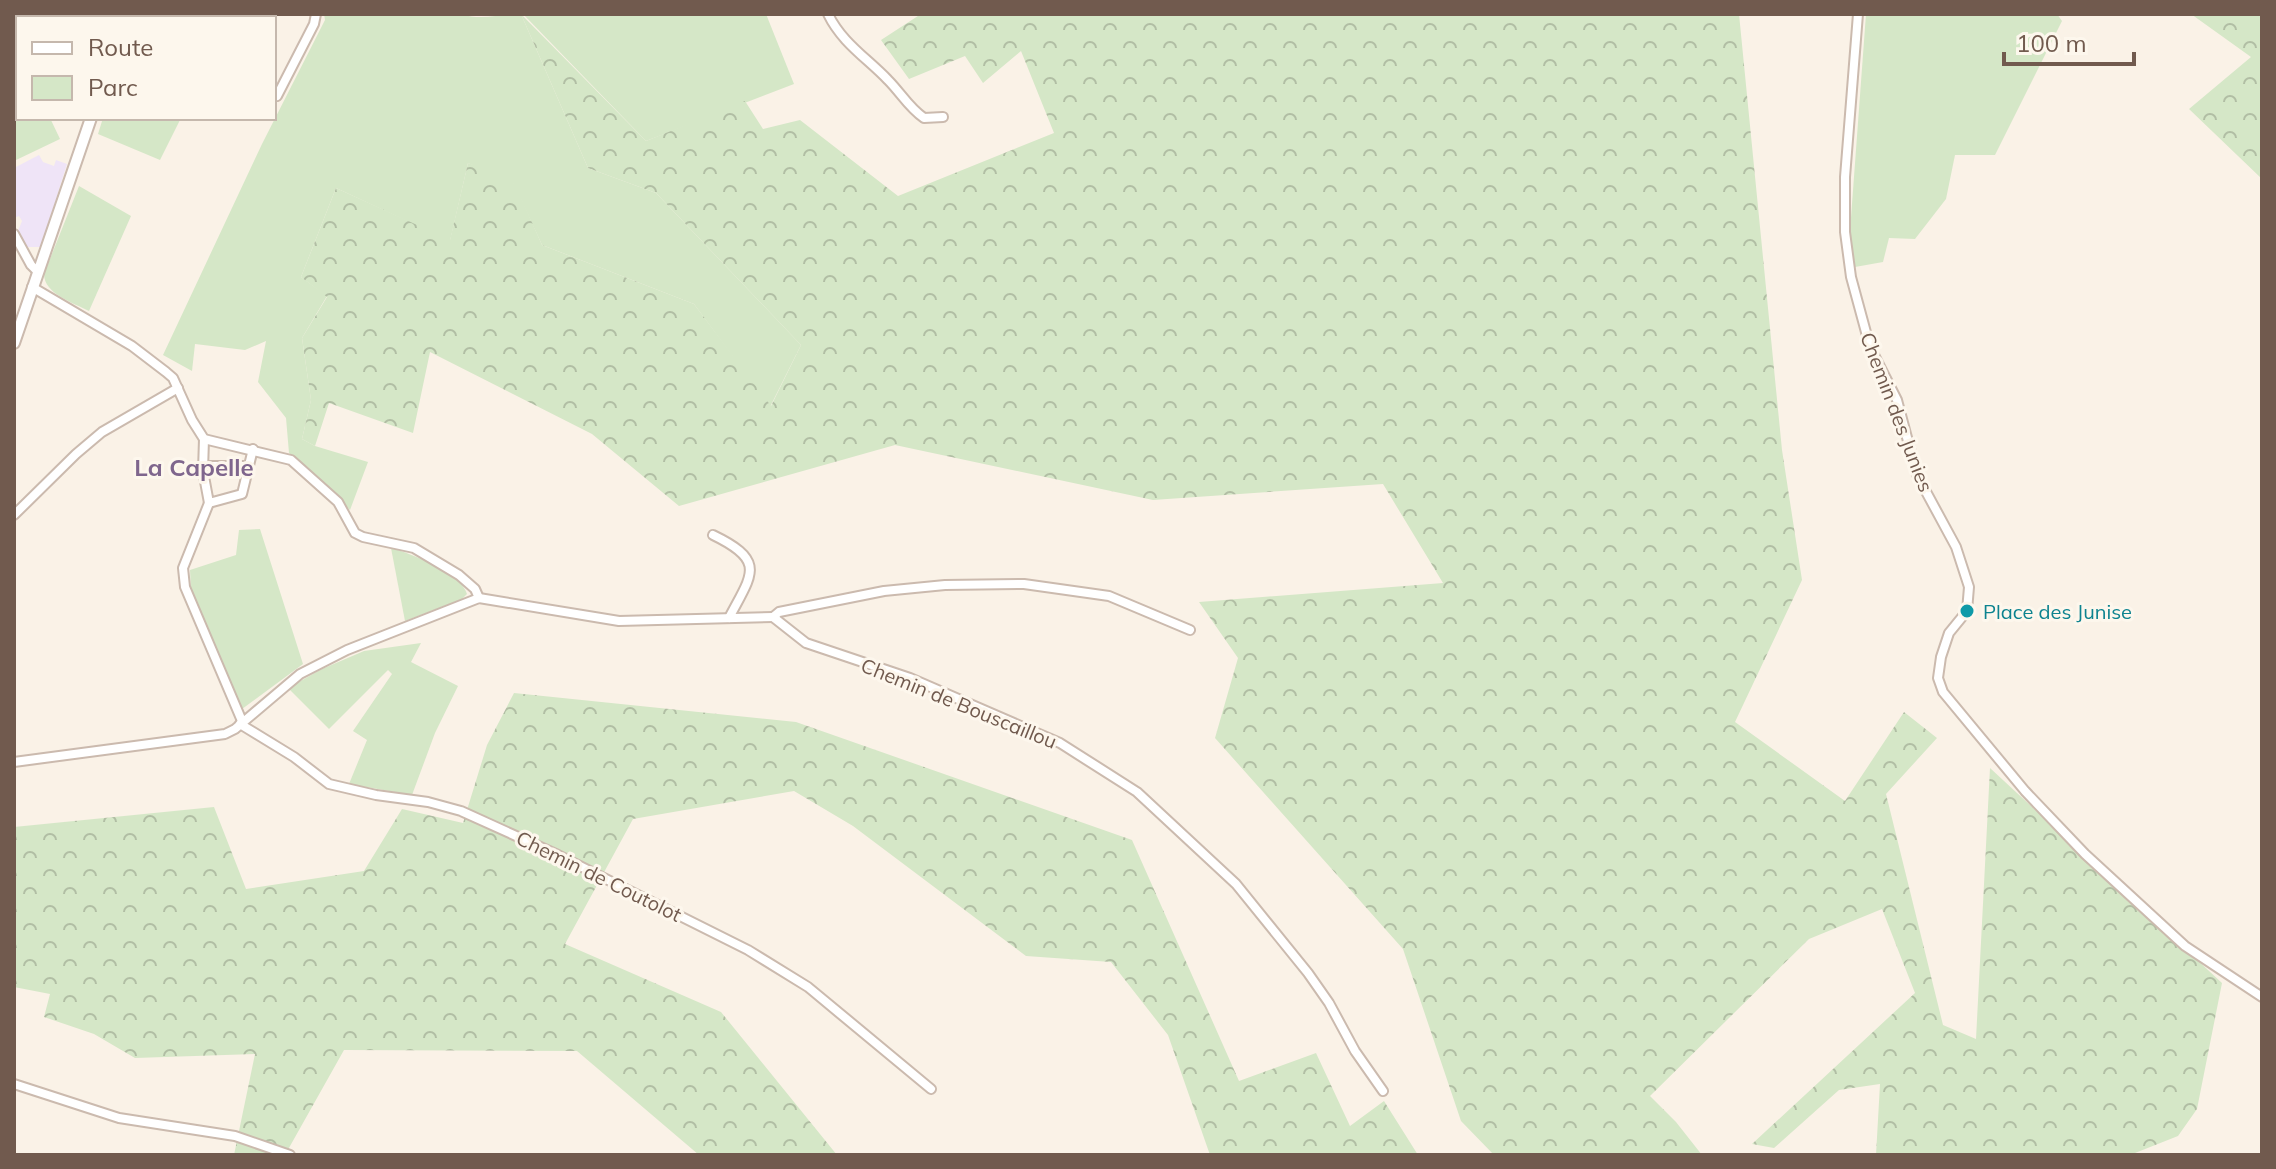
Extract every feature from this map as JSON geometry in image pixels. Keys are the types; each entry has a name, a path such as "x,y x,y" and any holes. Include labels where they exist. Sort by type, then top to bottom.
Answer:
{"street":[{"path":"276,95 314,24 316,14"},
{"path":"828,14 841,37 891,82 912,110 924,118 943,117"},
{"name":"Chemin des Junies","path":"1858,14 1845,177 1845,232 1851,277 1870,347 1897,400 1917,475 1956,547 1969,587 1967,611 1949,633 1941,657 1938,678 1943,692 2025,791 2085,854 2185,946 2262,997"},
{"path":"14,343 90,120"},
{"path":"14,234 37,271"},
{"path":"32,287 132,346 166,372 178,388 204,439 203,466 209,503 183,568 185,587 241,722"},
{"path":"14,515 102,432 178,388"},
{"path":"204,439 291,460 338,502 355,533 414,548 459,575 475,589 479,598"},
{"path":"209,503 242,494 253,449"},
{"path":"203,466 249,466"},
{"path":"713,535 733,544 751,566 752,575 729,618"},
{"path":"14,762 225,734 300,674 347,650 479,598 619,621 773,617 779,612 884,591 945,585 1024,584 1109,596 1190,630"},
{"name":"Chemin de Bouscaillou","path":"773,617 806,643 910,678 1060,743 1137,792 1236,884 1308,973 1383,1091"},
{"name":"Chemin de Coutolot","path":"241,722 329,784 461,811 558,855 748,950 808,987 931,1089"},
{"path":"14,1084 119,1118 235,1136 290,1155"}],"shaded area":[{"path":"39,155 43,162 54,166 56,160 67,164 41,247 26,247 18,231 22,221 19,216 14,218 14,168"}],"green space":[{"path":"324,14 462,14 483,17 521,14 588,168 656,193 801,345 770,407 694,304 542,245 514,184 468,163 450,241 336,188 301,277 327,296 302,338 311,400 302,439 368,462 350,510 289,453 286,418 258,382 266,341 245,350 195,344 192,371 163,355 262,144 325,20"},
{"path":"521,14 646,141 745,101 763,129 800,120 898,196 1054,133 1021,51 983,83 965,56 909,79 881,40 921,14 1739,14 1782,450 1802,580 1735,722 1845,801 1904,712 1937,738 1886,794 1943,1025 1976,1039 1990,768 2222,983 2197,1109 2178,1136 2130,1155 1876,1155 1880,1084 1839,1090 1774,1148 1752,1144 1915,993 1882,909 1809,939 1650,1096 1702,1155 1494,1155 1461,1121 1403,949 1215,738 1238,658 1199,602 1443,583 1383,484 1153,500 895,445 679,506 592,434 430,352 413,433 329,403 315,446 302,439 311,400 302,338 327,297 301,277 336,188 450,240 468,163 495,172 515,184 542,245 694,304 771,406 801,345 656,193 588,168"},
{"path":"523,14 766,14 794,84 646,141"},
{"path":"1866,14 2057,14 2062,21 1995,155 1955,155 1946,199 1915,239 1889,238 1883,262 1855,267 1850,231"},
{"path":"2191,14 2262,14 2262,179 2189,109 2251,57"},
{"path":"14,43 16,120 51,120 60,139 14,161"},
{"path":"102,120 180,120 160,160 98,134"},
{"path":"79,186 131,216 89,311 54,292 45,281 44,274"},
{"path":"260,529 303,664 242,709 191,589 190,570 236,555 239,530"},
{"path":"391,548 445,571 463,586 467,594 462,599 405,621"},
{"path":"421,643 411,662 458,686 435,733 412,795 349,784 367,740 353,731 392,674 388,670 329,729 288,688 364,651"},
{"path":"514,693 796,722 1132,840 1239,1081 1316,1053 1350,1126 1384,1101 1418,1155 1210,1155 1168,1035 1111,962 1026,956 853,826 794,791 633,819 565,944 721,1012 837,1155 699,1155 577,1051 344,1050 285,1155 234,1155 255,1054 135,1058 94,1034 44,1017 50,994 14,987 14,827 214,807 246,889 364,871 402,809 463,823 487,745"}],"place":[{"name":"Place des Junise","path":"1967,611"}],"district":[{"name":"La Capelle","path":"194,467"}]}
